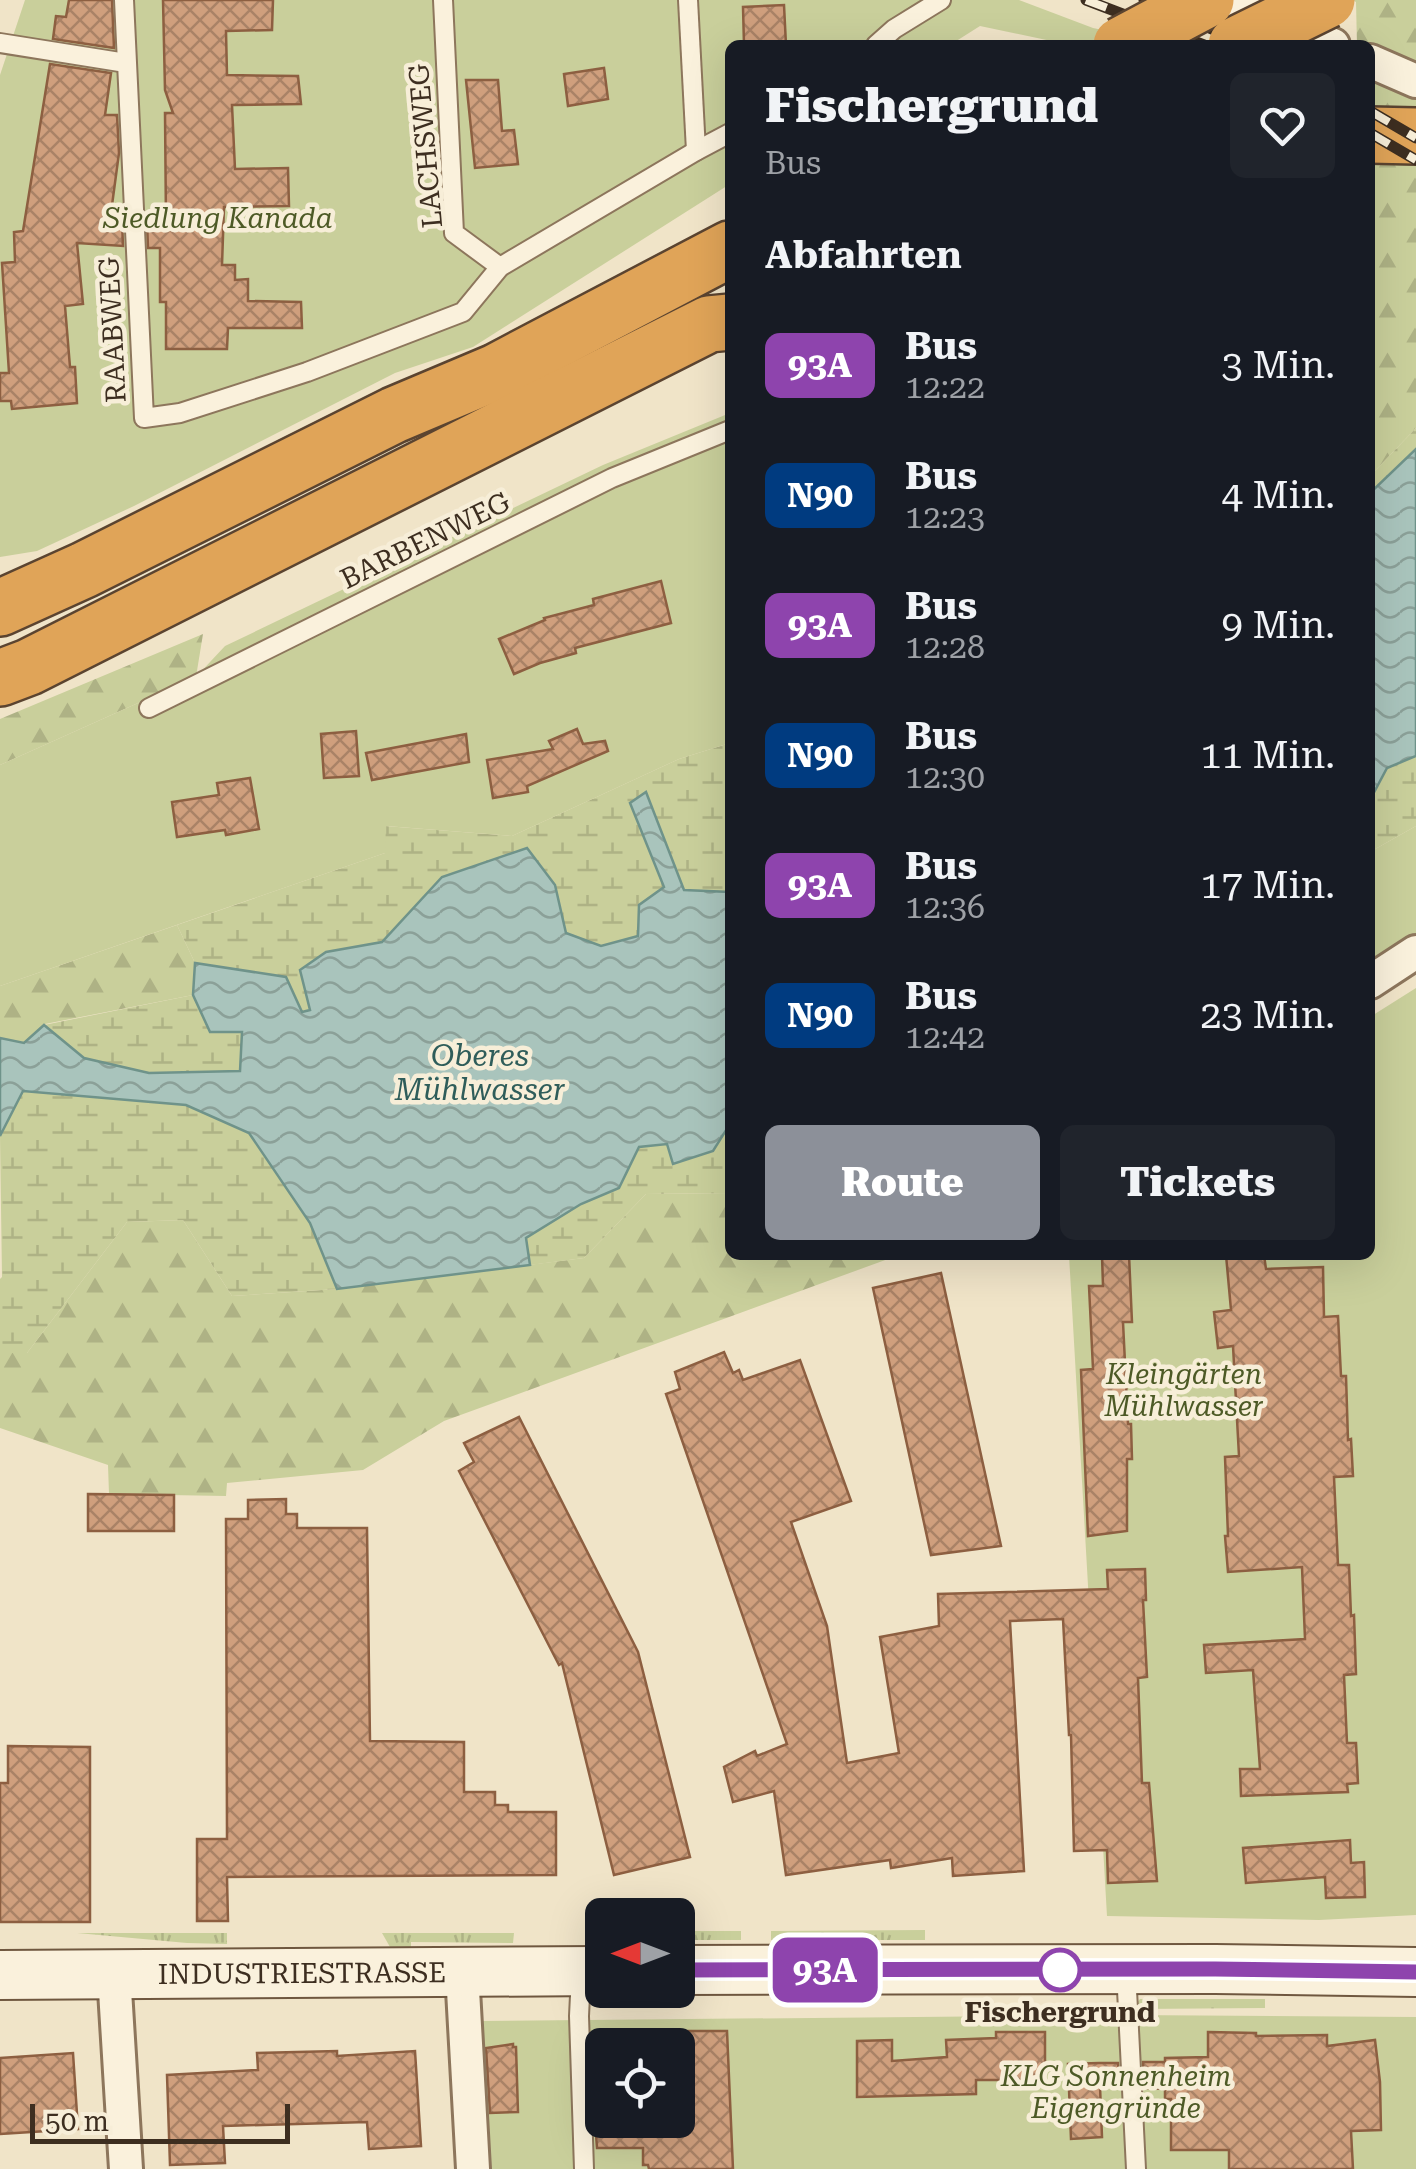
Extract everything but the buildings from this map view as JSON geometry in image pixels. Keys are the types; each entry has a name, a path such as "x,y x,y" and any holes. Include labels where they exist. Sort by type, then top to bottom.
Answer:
{"highway":[{"path":"1150,40 1206,0"},
{"path":"1246,40 1326,0"},
{"path":"1375,134 1416,136"},
{"path":"0,608 394,415 496,372 725,252"},
{"path":"0,678 367,498 723,316"},
{"path":"0,592 84,570"}],"street":[{"path":"1229,0 1321,40"},
{"path":"1375,63 1416,81"},
{"path":"1375,979 1416,952"},
{"path":"695,1970 1416,1972"},
{"name":"INDUSTRIESTRASSE","path":"0,1974 585,1971"},
{"path":"462,1972 473,2169"},
{"path":"114,1974 126,2169"}],"lane":[{"name":"RAABWEG","path":"124,0 144,418 180,413 307,372 463,312 500,267"},
{"name":"LACHSWEG","path":"442,0 454,234 500,267"},
{"path":"688,0 696,150"},
{"path":"882,40 941,0"},
{"path":"1145,40 1152,0"},
{"path":"0,43 126,63"},
{"path":"500,267 725,136"},
{"name":"BARBENWEG","path":"150,708 612,478 725,432"},
{"path":"1126,1969 1136,2169"},
{"path":"584,2169 580,2016 585,1997"}],"green space":[{"name":"Siedlung Kanada","path":"25,0 1019,0 1093,28 1152,40 1046,40 980,26 958,40 725,40 725,187 473,347 395,373 37,551 0,557 0,75"},
{"path":"1352,0 1416,0 1416,428 1375,471 1375,40 1357,40 1356,2"},
{"path":"725,415 725,745 679,759 512,836 386,826 385,853 0,986 0,765 196,677 225,646 603,465"},
{"path":"1416,428 1416,449 1375,488 1375,471"},
{"path":"203,634 196,677 0,765 0,719"},
{"path":"725,745 725,892 684,890 646,793 664,887 639,936 601,946 566,933 555,885 442,877 382,942 327,952 301,970 311,1010 302,1013 286,977 195,963 177,925 385,853 385,826 512,836 679,759"},
{"path":"1416,756 1416,826 1375,849 1375,790 1387,767"},
{"path":"1416,826 1416,937 1375,962 1375,849"},
{"path":"177,925 195,963 193,995 45,1024 24,1043 0,1038 0,986"},
{"name":"Kleingärten Mühlwasser","path":"1416,988 1416,1915 1319,1920 1107,1916 1069,1260 1375,1260 1375,1014"},
{"path":"193,995 210,1032 242,1031 240,1071 149,1073 83,1058 44,1025"},
{"path":"22,1091 186,1105 249,1133 310,1223 337,1289 232,1296 183,1220 127,1222 27,1353 0,1353 0,1136"},
{"path":"725,1132 725,1193 646,1194 584,1258 530,1265 526,1238 581,1204 619,1188 639,1147 668,1144 674,1164 713,1151"},
{"path":"725,1193 725,1260 885,1260 444,1421 363,1470 227,1483 226,1496 109,1494 108,1465 0,1428 0,1353 27,1353 127,1222 183,1220 232,1296 337,1289 584,1258 646,1194"},
{"path":"925,1930 925,1940 771,1940 771,1931"},
{"path":"695,1931 741,1931 741,1940 695,1940"},
{"path":"77,1933 227,1933 227,1944 187,1943"},
{"path":"382,1933 514,1933 513,1943 411,1942 411,1951 394,1954"},
{"path":"1140,1999 1265,1999 1265,2008 1139,2009"},
{"name":"KLG Sonnenheim Eigengründe","path":"1128,2015 1416,2017 1416,2169 487,2169 480,2021"}],"water":[{"path":"1416,449 1416,756 1387,768 1375,791 1375,488"},
{"name":"Oberes Mühlwasser","path":"646,792 684,890 725,892 725,1132 713,1151 673,1164 667,1144 639,1147 619,1188 581,1204 526,1238 530,1265 337,1289 310,1223 249,1133 186,1105 23,1091 0,1136 0,1038 24,1043 44,1025 84,1058 149,1073 240,1071 242,1032 210,1032 193,995 195,963 286,977 302,1012 310,1010 300,970 326,952 382,942 442,877 527,848 555,885 566,933 601,946 638,936 639,905 664,887 630,803"}],"railway":[{"path":"1086,0 1191,40"},
{"path":"1144,0 1237,40"},
{"path":"1375,114 1416,138"},
{"path":"1375,136 1416,160"}],"bus line":[{"name":"93A","path":"695,1970 1416,1972"}],"place":[{"name":"Fischergrund","path":"1060,1970"}]}
